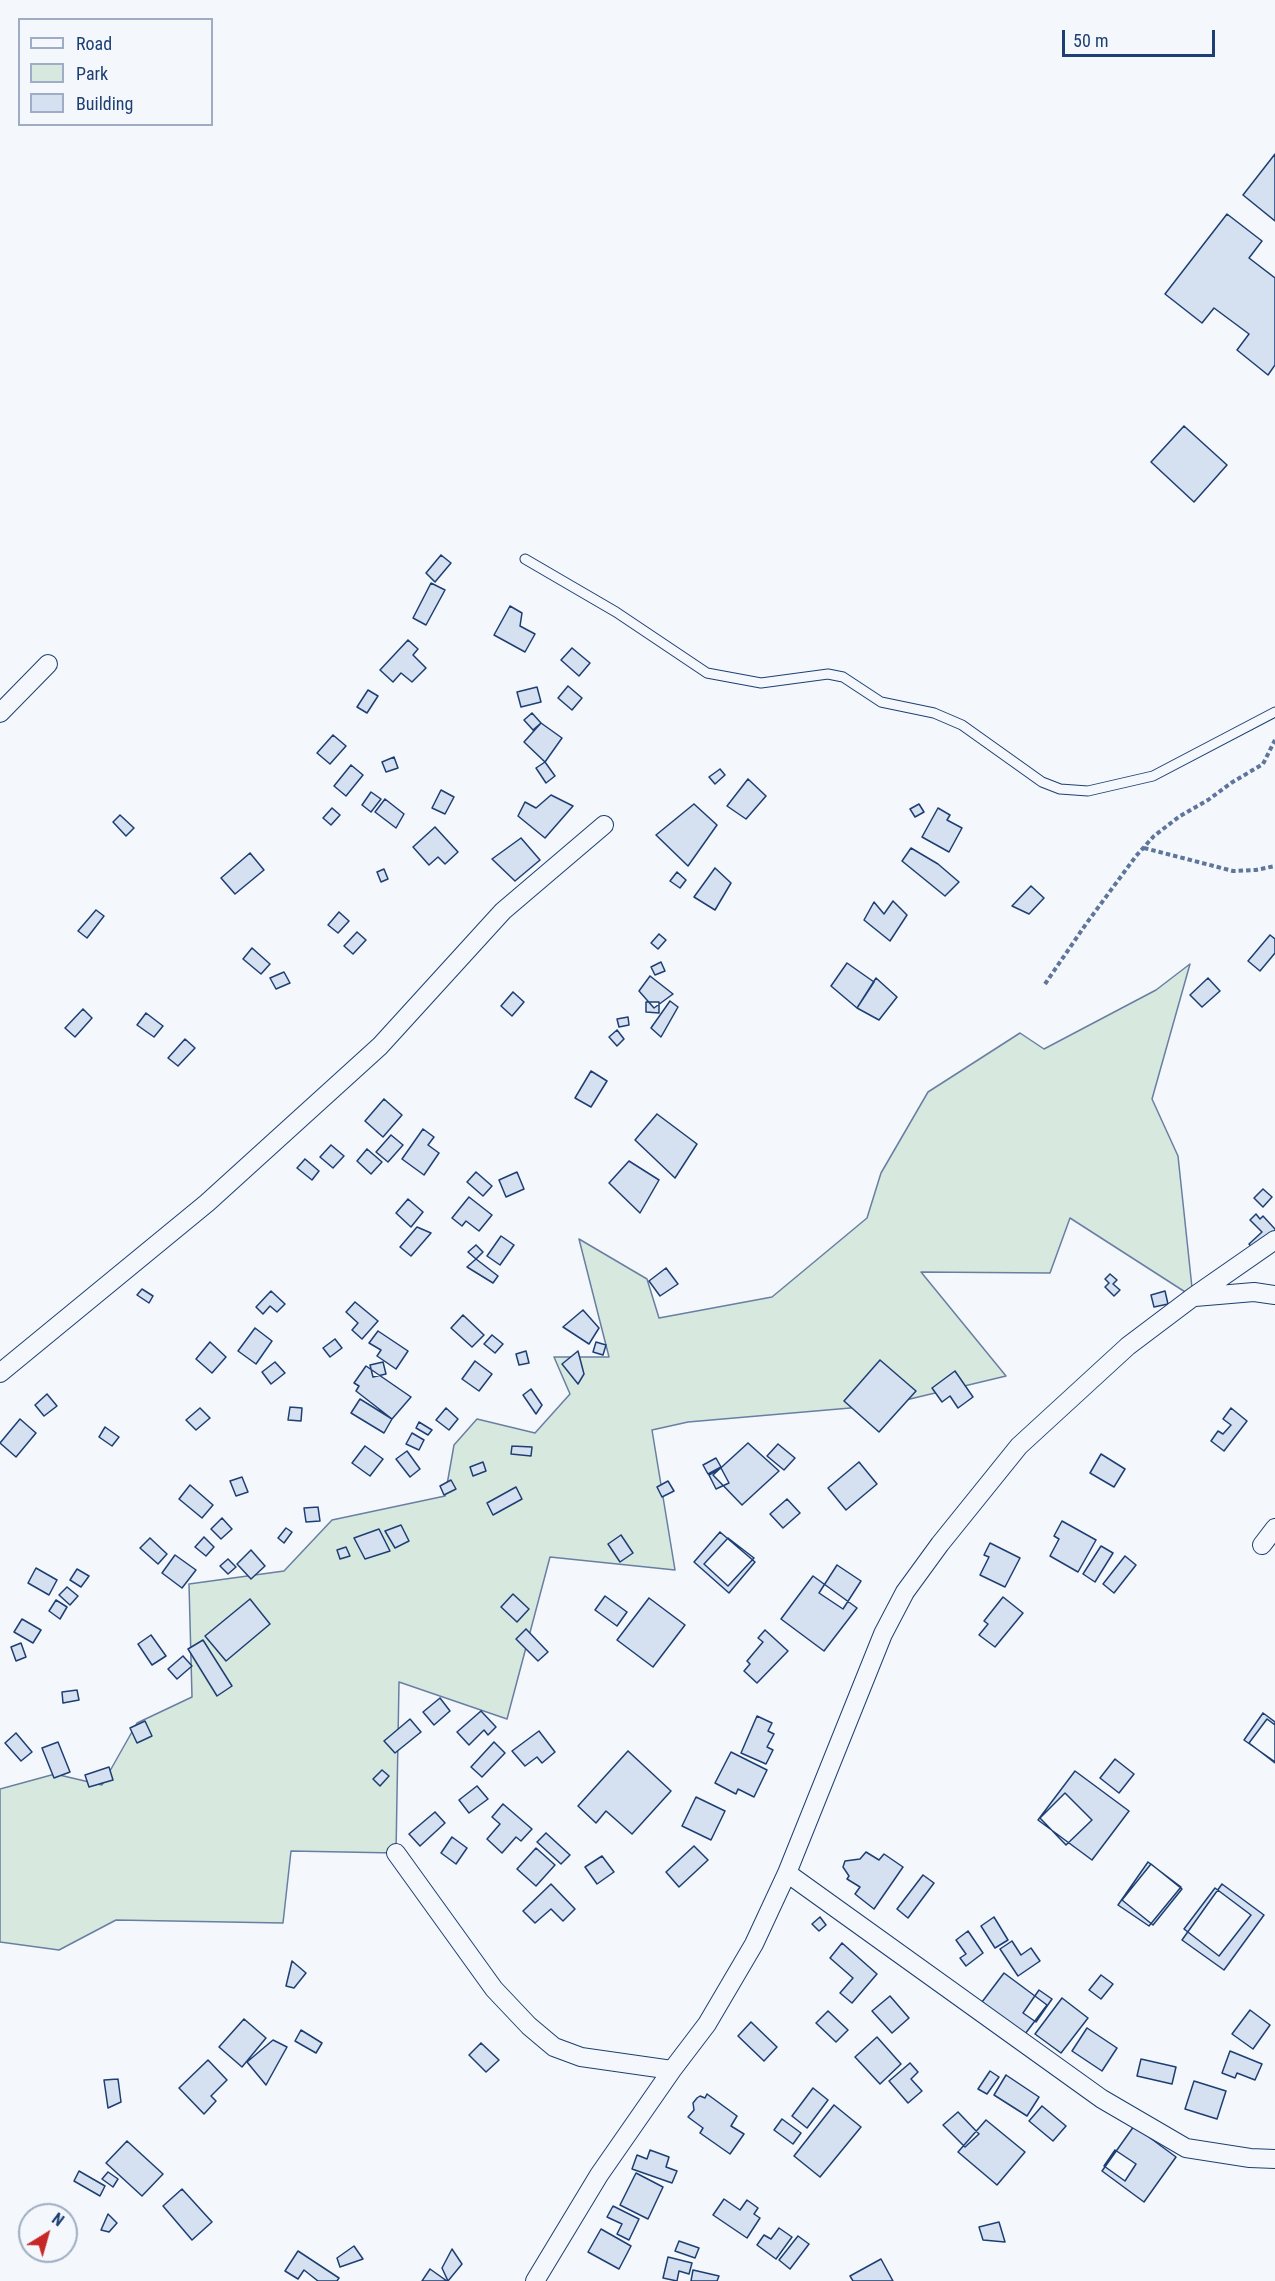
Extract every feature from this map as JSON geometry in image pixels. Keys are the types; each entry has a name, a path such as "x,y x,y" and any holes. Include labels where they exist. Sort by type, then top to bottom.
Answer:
{"street":[{"path":"0,713 48,664"},
{"path":"0,1373 207,1203 380,1046 503,911 604,825"},
{"path":"535,2281 599,2175 707,2024 754,1944 787,1873 883,1634 905,1592 940,1544 1019,1446 1128,1346 1275,1240"},
{"path":"1193,1297 1254,1292 1275,1295"},
{"path":"1262,1545 1275,1528"},
{"path":"396,1853 494,1989 529,2026 554,2047 581,2057 672,2070"},
{"path":"787,1873 1102,2100 1186,2148 1250,2158 1275,2159"}],"lane":[{"path":"525,559 615,612 707,672 761,683 828,674 843,676 882,702 934,713 962,725 1042,782 1060,789 1088,791 1153,776 1275,712"}],"path":[{"path":"1045,984 1086,924 1154,836 1180,816 1263,764 1275,740"},
{"path":"1144,848 1233,871 1275,866"}],"green space":[{"path":"1190,964 1152,1099 1178,1156 1193,1297 1070,1218 1050,1273 921,1272 1006,1376 885,1405 688,1422 652,1430 675,1570 550,1557 507,1719 399,1682 396,1853 291,1851 283,1923 116,1920 59,1950 0,1942 0,1789 55,1774 102,1785 137,1723 192,1697 189,1584 284,1571 332,1520 445,1496 454,1445 477,1419 535,1433 570,1394 554,1357 609,1357 579,1239 647,1279 659,1318 772,1297 867,1218 881,1173 928,1092 1020,1033 1044,1049 1156,990"}],"building":[{"path":"1275,154 1275,221 1243,195"},
{"path":"1227,214 1262,241 1249,258 1275,278 1275,365 1268,375 1237,350 1249,334 1214,308 1202,323 1165,294"},
{"path":"1184,426 1227,465 1194,502 1151,462"},
{"path":"441,555 451,563 435,582 426,573"},
{"path":"431,583 445,590 426,625 413,618"},
{"path":"510,606 522,613 520,626 535,634 525,652 494,635"},
{"path":"408,640 418,649 413,655 426,668 412,682 401,673 393,682 380,670"},
{"path":"572,648 590,663 579,676 561,660"},
{"path":"568,686 582,698 572,710 558,698"},
{"path":"537,687 541,702 521,707 517,692"},
{"path":"368,690 378,696 367,713 357,707"},
{"path":"532,713 541,723 533,730 524,720"},
{"path":"541,723 562,738 545,762 524,742"},
{"path":"333,735 346,746 330,764 317,753"},
{"path":"394,757 398,768 386,772 382,762"},
{"path":"545,762 555,776 546,783 536,768"},
{"path":"351,765 363,775 346,796 334,786"},
{"path":"720,769 725,775 715,784 709,777"},
{"path":"748,779 766,796 746,819 727,806"},
{"path":"441,790 454,797 445,814 432,808"},
{"path":"371,792 381,799 371,812 362,805"},
{"path":"551,795 573,806 545,838 518,816 525,802 536,808"},
{"path":"385,799 404,814 396,828 375,812"},
{"path":"694,804 717,825 688,866 656,835"},
{"path":"919,804 924,812 915,817 910,809"},
{"path":"332,808 340,815 331,825 323,818"},
{"path":"938,808 950,815 947,820 962,828 949,852 922,837"},
{"path":"120,815 134,828 126,836 113,822"},
{"path":"435,827 458,852 445,864 438,857 429,865 413,847"},
{"path":"521,838 540,860 515,881 492,859"},
{"path":"911,848 938,864 959,882 945,896 902,861"},
{"path":"250,853 264,870 235,894 221,878"},
{"path":"715,868 731,883 715,910 694,897"},
{"path":"384,869 388,879 381,882 377,872"},
{"path":"677,872 686,880 680,888 670,881"},
{"path":"1031,886 1044,898 1029,914 1012,906"},
{"path":"893,901 907,915 890,941 864,920 874,902 884,914"},
{"path":"96,910 104,916 87,938 78,931"},
{"path":"339,912 349,921 338,933 328,925"},
{"path":"357,932 366,940 353,954 344,946"},
{"path":"659,934 666,940 658,949 651,943"},
{"path":"1270,935 1275,939 1275,953 1260,971 1248,961"},
{"path":"252,948 270,964 261,974 243,959"},
{"path":"661,962 665,971 655,975 651,967"},
{"path":"847,963 874,982 857,1008 831,986"},
{"path":"284,972 290,983 276,989 270,978"},
{"path":"650,976 673,994 654,1008 639,991"},
{"path":"876,978 897,997 879,1020 857,1008"},
{"path":"1208,978 1220,991 1202,1007 1190,995"},
{"path":"513,992 524,1002 512,1016 501,1006"},
{"path":"670,1001 678,1007 661,1037 651,1028"},
{"path":"646,1002 659,1002 659,1013 646,1012"},
{"path":"83,1009 92,1018 75,1037 65,1028"},
{"path":"146,1013 163,1026 154,1037 137,1025"},
{"path":"628,1017 629,1025 619,1027 617,1019"},
{"path":"617,1030 624,1039 617,1046 609,1037"},
{"path":"185,1039 195,1048 178,1066 168,1058"},
{"path":"591,1071 607,1081 591,1107 575,1098"},
{"path":"384,1099 402,1115 383,1137 365,1121"},
{"path":"657,1114 697,1144 675,1178 635,1140"},
{"path":"423,1129 434,1137 428,1145 439,1153 424,1175 402,1159"},
{"path":"391,1135 403,1145 388,1162 376,1152"},
{"path":"331,1145 344,1156 333,1168 320,1157"},
{"path":"367,1149 382,1162 371,1174 357,1161"},
{"path":"305,1159 319,1171 312,1180 297,1168"},
{"path":"629,1161 659,1180 640,1213 609,1183"},
{"path":"476,1172 492,1186 483,1196 467,1182"},
{"path":"517,1172 524,1189 506,1197 499,1180"},
{"path":"1263,1189 1272,1197 1263,1207 1254,1198"},
{"path":"469,1197 492,1215 479,1231 466,1221 462,1226 452,1218"},
{"path":"408,1199 423,1212 411,1227 396,1213"},
{"path":"1256,1214 1260,1219 1263,1216 1275,1229 1275,1237 1257,1253 1249,1244 1262,1232 1250,1220"},
{"path":"417,1227 431,1233 411,1256 400,1247"},
{"path":"501,1236 514,1245 500,1265 487,1256"},
{"path":"476,1245 483,1252 476,1259 468,1252"},
{"path":"476,1259 498,1276 493,1283 467,1267"},
{"path":"666,1268 678,1284 660,1296 649,1281"},
{"path":"1110,1274 1117,1280 1113,1284 1120,1290 1114,1296 1105,1287 1109,1283 1105,1279"},
{"path":"142,1289 153,1296 149,1303 137,1295"},
{"path":"271,1291 285,1304 277,1312 270,1306 263,1314 256,1307"},
{"path":"1165,1291 1168,1304 1154,1307 1151,1295"},
{"path":"355,1302 378,1321 362,1339 352,1330 358,1323 346,1312"},
{"path":"583,1310 599,1328 589,1344 563,1327"},
{"path":"463,1315 484,1335 472,1347 451,1328"},
{"path":"255,1328 272,1341 256,1364 238,1351"},
{"path":"378,1331 408,1351 396,1369 377,1356 381,1350 369,1343"},
{"path":"492,1335 503,1344 495,1353 484,1344"},
{"path":"335,1339 342,1348 330,1357 323,1348"},
{"path":"210,1342 226,1357 212,1373 196,1359"},
{"path":"596,1342 606,1345 603,1355 593,1352"},
{"path":"526,1351 529,1363 519,1365 516,1354"},
{"path":"578,1351 584,1374 578,1384 562,1364"},
{"path":"880,1360 916,1391 879,1432 844,1401"},
{"path":"475,1361 492,1374 479,1391 462,1379"},
{"path":"275,1362 285,1373 271,1384 262,1372"},
{"path":"383,1362 386,1374 373,1377 370,1365"},
{"path":"366,1366 411,1397 392,1419 356,1391 359,1386 354,1383"},
{"path":"955,1371 973,1397 958,1408 950,1396 942,1402 932,1388"},
{"path":"531,1389 542,1405 536,1414 523,1395"},
{"path":"47,1394 57,1406 44,1416 35,1405"},
{"path":"360,1399 392,1419 384,1433 351,1413"},
{"path":"290,1407 302,1408 301,1421 288,1420"},
{"path":"200,1408 210,1418 196,1430 186,1420"},
{"path":"446,1408 458,1419 449,1430 436,1420"},
{"path":"1231,1408 1247,1421 1224,1451 1211,1441 1218,1431 1223,1434 1231,1425 1223,1419"},
{"path":"20,1419 36,1433 16,1457 0,1443"},
{"path":"419,1422 432,1430 428,1435 416,1428"},
{"path":"105,1427 119,1437 112,1446 99,1437"},
{"path":"412,1433 424,1440 419,1450 406,1444"},
{"path":"748,1443 779,1471 742,1505 713,1475"},
{"path":"778,1444 795,1458 784,1470 767,1456"},
{"path":"365,1446 383,1459 370,1476 352,1463"},
{"path":"512,1446 532,1447 531,1456 511,1454"},
{"path":"407,1451 420,1469 410,1477 396,1459"},
{"path":"1101,1454 1125,1469 1114,1487 1090,1473"},
{"path":"716,1458 721,1467 708,1474 703,1465"},
{"path":"483,1462 486,1471 473,1476 470,1467"},
{"path":"859,1462 877,1484 846,1510 828,1488"},
{"path":"721,1468 729,1483 716,1489 709,1475"},
{"path":"242,1477 248,1492 236,1496 230,1481"},
{"path":"451,1480 456,1489 444,1495 440,1486"},
{"path":"668,1481 674,1491 662,1497 657,1487"},
{"path":"190,1485 213,1505 202,1518 179,1499"},
{"path":"516,1487 522,1499 493,1515 487,1503"},
{"path":"787,1499 800,1513 783,1528 770,1514"},
{"path":"318,1507 320,1521 306,1522 304,1508"},
{"path":"222,1518 232,1529 221,1539 211,1529"},
{"path":"1062,1521 1096,1540 1078,1572 1050,1556 1059,1539 1054,1536"},
{"path":"401,1525 409,1541 395,1548 385,1531"},
{"path":"286,1528 292,1532 284,1543 278,1538"},
{"path":"379,1529 390,1551 365,1559 354,1538"},
{"path":"720,1532 755,1562 729,1593 694,1562"},
{"path":"621,1535 633,1553 620,1562 608,1544"},
{"path":"204,1537 214,1547 206,1556 195,1547"},
{"path":"150,1538 167,1554 158,1564 140,1548"},
{"path":"728,1538 754,1558 728,1586 704,1564"},
{"path":"990,1543 1020,1558 1005,1587 980,1575 989,1557 984,1555"},
{"path":"1101,1546 1113,1553 1095,1582 1083,1574"},
{"path":"346,1547 350,1556 340,1559 337,1550"},
{"path":"251,1550 265,1566 251,1579 237,1564"},
{"path":"175,1555 196,1570 182,1588 162,1573"},
{"path":"1125,1556 1136,1565 1114,1593 1103,1584"},
{"path":"228,1559 236,1567 228,1574 220,1566"},
{"path":"837,1565 861,1581 843,1609 819,1593"},
{"path":"36,1568 57,1580 49,1595 28,1583"},
{"path":"77,1569 89,1576 81,1587 70,1580"},
{"path":"813,1576 857,1608 824,1651 781,1619"},
{"path":"67,1587 78,1596 70,1605 59,1595"},
{"path":"513,1594 529,1609 517,1622 501,1607"},
{"path":"605,1596 627,1612 617,1626 595,1610"},
{"path":"1003,1597 1023,1613 995,1647 979,1635 988,1624 984,1621"},
{"path":"649,1598 685,1625 653,1667 617,1640"},
{"path":"250,1599 270,1624 226,1661 205,1636"},
{"path":"56,1600 67,1607 60,1619 49,1611"},
{"path":"22,1619 41,1630 33,1643 14,1632"},
{"path":"526,1629 548,1652 538,1661 516,1639"},
{"path":"765,1630 788,1651 757,1683 744,1671 750,1664 747,1661 763,1642 758,1638"},
{"path":"151,1635 166,1656 152,1665 138,1644"},
{"path":"203,1640 232,1686 217,1696 188,1649"},
{"path":"21,1643 26,1657 16,1661 11,1647"},
{"path":"183,1656 192,1666 177,1679 168,1669"},
{"path":"77,1690 79,1700 63,1703 62,1692"},
{"path":"440,1698 450,1711 434,1725 423,1712"},
{"path":"481,1711 496,1727 488,1735 484,1730 469,1745 457,1732"},
{"path":"1263,1713 1275,1722 1275,1762 1244,1740"},
{"path":"757,1716 772,1723 768,1731 774,1734 767,1747 773,1750 766,1764 741,1753"},
{"path":"410,1719 421,1732 395,1753 384,1741"},
{"path":"1267,1719 1275,1725 1275,1763 1249,1743"},
{"path":"145,1721 152,1736 137,1743 130,1728"},
{"path":"539,1731 555,1752 542,1763 537,1757 525,1766 512,1751"},
{"path":"16,1733 32,1752 21,1761 5,1743"},
{"path":"58,1742 70,1772 54,1778 42,1748"},
{"path":"494,1742 505,1753 482,1777 471,1767"},
{"path":"628,1751 671,1791 632,1834 606,1811 596,1823 578,1806"},
{"path":"731,1752 767,1770 754,1797 738,1789 736,1794 715,1783"},
{"path":"1115,1759 1134,1774 1119,1793 1100,1778"},
{"path":"109,1767 113,1780 89,1787 85,1775"},
{"path":"382,1770 389,1776 380,1786 373,1779"},
{"path":"1075,1771 1129,1811 1092,1860 1038,1820"},
{"path":"477,1786 488,1799 469,1813 459,1800"},
{"path":"1065,1793 1092,1820 1066,1845 1040,1818"},
{"path":"696,1797 725,1811 711,1840 682,1826"},
{"path":"503,1804 532,1829 521,1841 516,1837 502,1853 487,1839 500,1824 492,1817"},
{"path":"435,1812 445,1823 420,1846 409,1834"},
{"path":"546,1833 570,1855 561,1864 537,1842"},
{"path":"452,1837 467,1848 456,1864 441,1853"},
{"path":"694,1846 708,1860 679,1887 666,1872"},
{"path":"536,1848 555,1865 536,1886 517,1869"},
{"path":"866,1852 879,1860 884,1854 903,1867 874,1909 855,1894 860,1887 847,1879 849,1876 843,1867 845,1861 860,1859"},
{"path":"602,1856 614,1872 597,1884 585,1867"},
{"path":"1148,1862 1181,1887 1149,1926 1118,1905"},
{"path":"1151,1864 1182,1889 1153,1925 1122,1900"},
{"path":"923,1875 934,1883 908,1918 897,1909"},
{"path":"551,1884 575,1909 563,1921 551,1909 535,1923 523,1911"},
{"path":"1222,1884 1264,1915 1224,1970 1182,1940"},
{"path":"1215,1888 1251,1915 1219,1956 1184,1929"},
{"path":"820,1917 826,1925 819,1931 812,1924"},
{"path":"994,1917 1008,1940 995,1948 981,1926"},
{"path":"968,1931 983,1953 966,1966 960,1958 966,1954 956,1940"},
{"path":"1012,1941 1021,1955 1031,1948 1040,1961 1018,1976 1000,1949"},
{"path":"842,1943 877,1974 852,2003 840,1993 853,1978 830,1958"},
{"path":"292,1961 306,1973 294,1988 286,1986"},
{"path":"1004,1973 1047,2005 1025,2034 982,2002"},
{"path":"1101,1975 1113,1984 1101,1999 1089,1990"},
{"path":"1039,1990 1052,1999 1036,2022 1023,2013"},
{"path":"890,1996 909,2018 892,2033 872,2011"},
{"path":"1062,1998 1088,2018 1061,2053 1035,2034"},
{"path":"1250,2010 1270,2025 1253,2049 1232,2034"},
{"path":"828,2011 848,2030 836,2042 816,2023"},
{"path":"244,2019 266,2038 242,2067 219,2047"},
{"path":"751,2022 777,2047 764,2061 738,2036"},
{"path":"1087,2028 1117,2048 1102,2071 1072,2051"},
{"path":"301,2030 322,2043 316,2053 295,2041"},
{"path":"877,2037 901,2064 880,2084 855,2057"},
{"path":"273,2040 287,2047 266,2085 247,2062"},
{"path":"481,2043 499,2060 486,2072 469,2055"},
{"path":"1230,2051 1262,2064 1255,2080 1237,2073 1235,2078 1222,2073"},
{"path":"1141,2059 1176,2067 1172,2084 1137,2076"},
{"path":"208,2060 227,2080 211,2096 216,2101 204,2114 179,2088"},
{"path":"910,2063 918,2072 911,2079 922,2091 908,2103 889,2081"},
{"path":"990,2071 999,2077 987,2094 978,2089"},
{"path":"1006,2075 1039,2097 1027,2116 994,2095"},
{"path":"118,2079 121,2102 108,2108 104,2080"},
{"path":"1194,2081 1226,2091 1217,2119 1185,2109"},
{"path":"813,2088 828,2100 807,2128 792,2116"},
{"path":"707,2094 737,2116 731,2126 744,2134 730,2154 700,2133 703,2128 688,2117 694,2110 693,2103 697,2098 700,2096 705,2098"},
{"path":"834,2105 861,2127 820,2177 794,2156"},
{"path":"1042,2106 1066,2126 1053,2141 1029,2121"},
{"path":"958,2112 979,2134 965,2147 943,2125"},
{"path":"782,2119 801,2133 793,2144 774,2130"},
{"path":"986,2120 1025,2152 997,2185 958,2152"},
{"path":"1134,2126 1176,2157 1144,2202 1102,2171"},
{"path":"127,2141 163,2174 142,2196 106,2163"},
{"path":"650,2150 669,2157 666,2167 677,2171 672,2183 632,2169 637,2155 647,2159"},
{"path":"1115,2150 1136,2164 1125,2181 1104,2166"},
{"path":"79,2171 105,2186 100,2196 74,2181"},
{"path":"108,2172 118,2179 113,2187 102,2179"},
{"path":"636,2173 663,2187 648,2219 620,2205"},
{"path":"182,2189 212,2222 192,2240 163,2206"},
{"path":"724,2199 740,2210 747,2200 758,2208 754,2214 760,2218 747,2238 713,2215"},
{"path":"613,2206 639,2219 629,2240 617,2234 622,2224 607,2217"},
{"path":"108,2214 117,2223 109,2232 101,2230"},
{"path":"999,2222 1005,2242 983,2240 979,2227"},
{"path":"779,2228 792,2237 776,2259 757,2245 764,2235 771,2239"},
{"path":"601,2229 631,2246 619,2269 588,2252"},
{"path":"798,2236 809,2244 790,2269 779,2260"},
{"path":"679,2241 699,2248 695,2258 675,2251"},
{"path":"354,2246 363,2259 340,2267 337,2258"},
{"path":"452,2249 462,2264 448,2281 442,2268"},
{"path":"298,2251 339,2278 337,2281 318,2281 304,2270 298,2279 285,2271"},
{"path":"668,2257 692,2263 689,2274 679,2271 677,2281 663,2278"},
{"path":"881,2259 893,2281 853,2281 850,2276"},
{"path":"430,2269 447,2281 422,2281"},
{"path":"693,2270 719,2276 717,2281 691,2281"}]}
